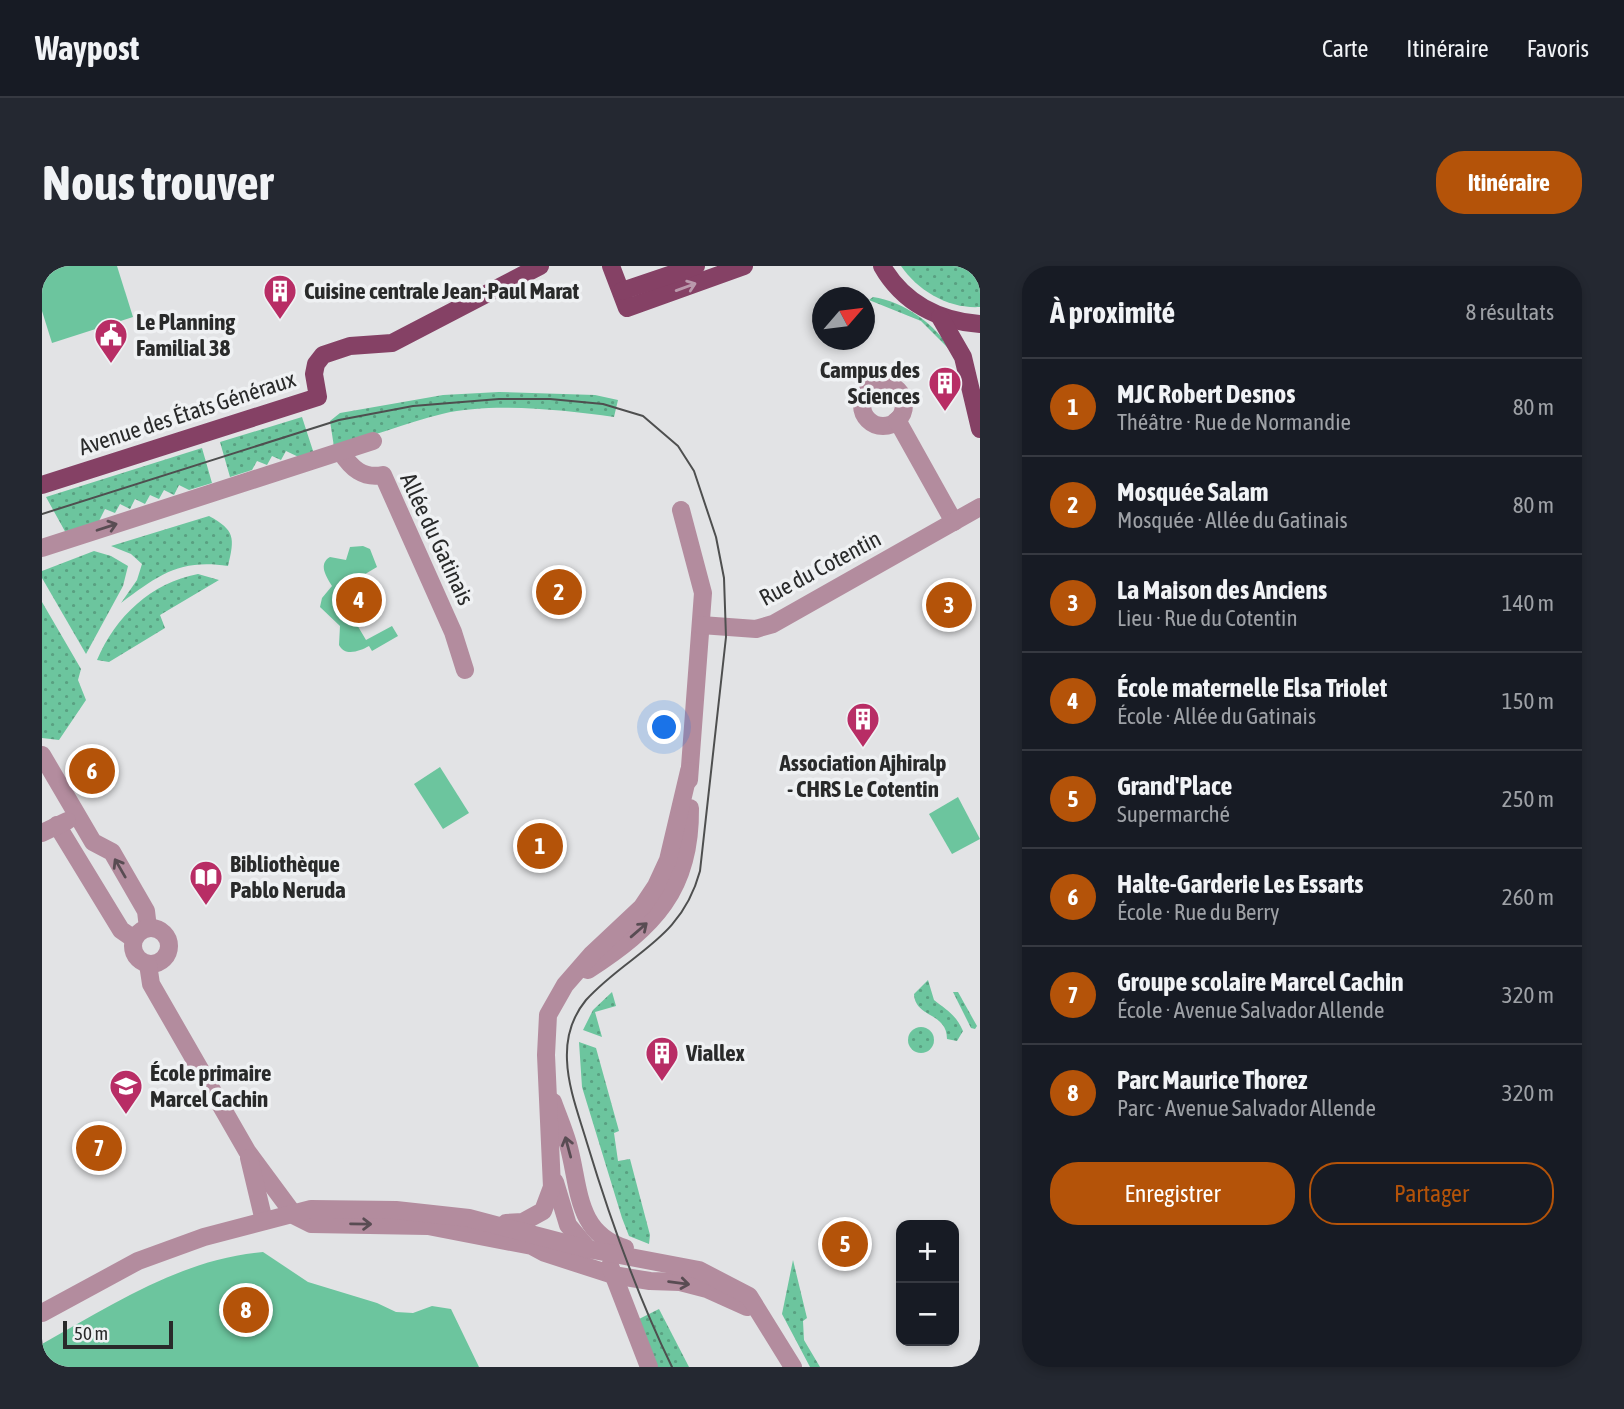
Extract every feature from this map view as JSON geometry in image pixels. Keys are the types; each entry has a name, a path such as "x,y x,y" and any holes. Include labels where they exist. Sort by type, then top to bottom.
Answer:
{"main road":[{"name":"Avenue des États Généraux","path":"42,485 318,397 314,374 316,363 323,355 350,346 392,343 540,266"},
{"path":"611,266 625,300"},
{"path":"625,300 696,266"},
{"path":"625,300 744,266"},
{"path":"883,266 901,292 940,317 980,324 968,340 963,356"},
{"path":"940,317 963,356 980,429"}],"street":[{"path":"897,420 954,522"},
{"path":"42,548 373,441"},
{"name":"Allée du Gatinais","path":"341,452 356,470 365,475 383,475 453,632 465,670"},
{"name":"Rue du Cotentin","path":"701,625 756,629 773,624 980,507"},
{"path":"488,1223 523,1222 543,1211 552,1186 548,1015 565,985 618,948 651,919 674,892 683,865 690,825 689,771 703,593 681,510"},
{"path":"42,755 93,842 111,852 146,911 141,933 135,956 148,964 164,959 170,949 164,933 141,933 121,930 50,829 77,818"},
{"path":"148,964 151,984 247,1151 295,1216 311,1224 428,1226 531,1246 613,1275 640,1280 680,1282 707,1289 760,1313"},
{"path":"548,1087 568,1143 582,1208 597,1246 613,1275 649,1367"},
{"path":"247,1151 264,1222"},
{"path":"552,1168 565,1236"},
{"path":"42,1314 122,1269 171,1247 325,1208 396,1210 565,1236 670,1265 699,1270 724,1281 749,1297 793,1367"},
{"path":"531,1246 565,1236 582,1208"},
{"path":"613,1275 623,1269 670,1265"},
{"path":"624,1303 628,1292 640,1280"}],"green space":[{"path":"42,266 117,266 133,317 52,343 42,311"},
{"path":"901,266 980,266 980,307 957,305 935,297 916,283"},
{"path":"875,297 896,303 918,316 937,332 951,351 921,321 875,302"},
{"path":"499,392 595,395 618,400 614,417 528,408 462,410 334,447 330,421 340,413 443,395"},
{"path":"302,417 315,457 305,460 286,451 281,460 272,456 267,465 257,461 252,470 230,477 220,442"},
{"path":"202,448 212,483 189,490 179,485 174,495 164,490 159,499 150,495 145,504 135,499 130,509 120,504 115,513 105,509 96,527 67,535 46,497"},
{"path":"209,516 224,526 231,536 232,548 228,566 196,565 170,571 121,603 137,580 142,564 131,554 111,546"},
{"path":"363,546 370,549 377,567 350,583 362,606 350,613 366,640 392,626 398,636 372,651 369,646 349,652 339,645 340,626 320,607 322,598 332,586 324,563 330,557 346,560 350,547"},
{"path":"94,551 111,556 128,566 123,586 86,654 42,578 42,571"},
{"path":"198,574 219,580 160,615 165,628 109,662 97,660 114,629 137,604 165,585"},
{"path":"42,602 81,669 78,680 86,700 59,740 42,738"},
{"path":"440,767 469,813 443,829 414,784"},
{"path":"958,797 980,839 952,854 929,814"},
{"path":"928,980 934,1000 954,1017 963,1031 957,1041 947,1039 942,1024 916,1002 914,994"},
{"path":"612,992 616,1006 595,1012 602,1037 583,1030 593,1010"},
{"path":"953,992 958,992 977,1026 975,1029 971,1028"},
{"path":"921,1027 930,1031 934,1040 930,1049 921,1053 912,1049 908,1040 912,1031"},
{"path":"579,1042 596,1048 619,1131 614,1133 618,1161 630,1159 650,1235 649,1244 629,1236 622,1218 582,1087"},
{"path":"263,1252 308,1282 377,1303 396,1312 413,1313 432,1306 451,1309 479,1367 42,1367 42,1344 121,1300 175,1274 204,1264"},
{"path":"793,1260 807,1318 803,1321 804,1340 820,1367 810,1367 782,1314"},
{"path":"659,1309 689,1367 655,1367 637,1320"}],"tram line":[{"path":"42,514 339,420 413,406 499,399 550,399 603,404 643,416 678,446 694,471 716,537 724,578 726,637 700,871 691,895 667,930 586,1000 571,1028 567,1052 577,1112 605,1200 636,1285 672,1367"}],"place":[{"name":"Cuisine centrale Jean-Paul Marat","path":"280,321"},
{"name":"Le Planning Familial 38","path":"111,365"},
{"name":"Campus des Sciences","path":"945,413"},
{"name":"Mosquée Salam","path":"559,592"},
{"name":"École maternelle Elsa Triolet","path":"359,600"},
{"name":"La Maison des Anciens","path":"949,605"},
{"name":"Association Ajhiralp - CHRS Le Cotentin","path":"863,749"},
{"name":"Halte-Garderie Les Essarts","path":"92,771"},
{"name":"MJC Robert Desnos","path":"540,846"},
{"name":"Bibliothèque Pablo Neruda","path":"206,907"},
{"name":"Viallex","path":"662,1083"},
{"name":"École primaire Marcel Cachin","path":"126,1116"},
{"name":"Groupe scolaire Marcel Cachin","path":"99,1148"},
{"name":"Grand'Place","path":"845,1244"},
{"name":"Parc Maurice Thorez","path":"246,1310"}]}
